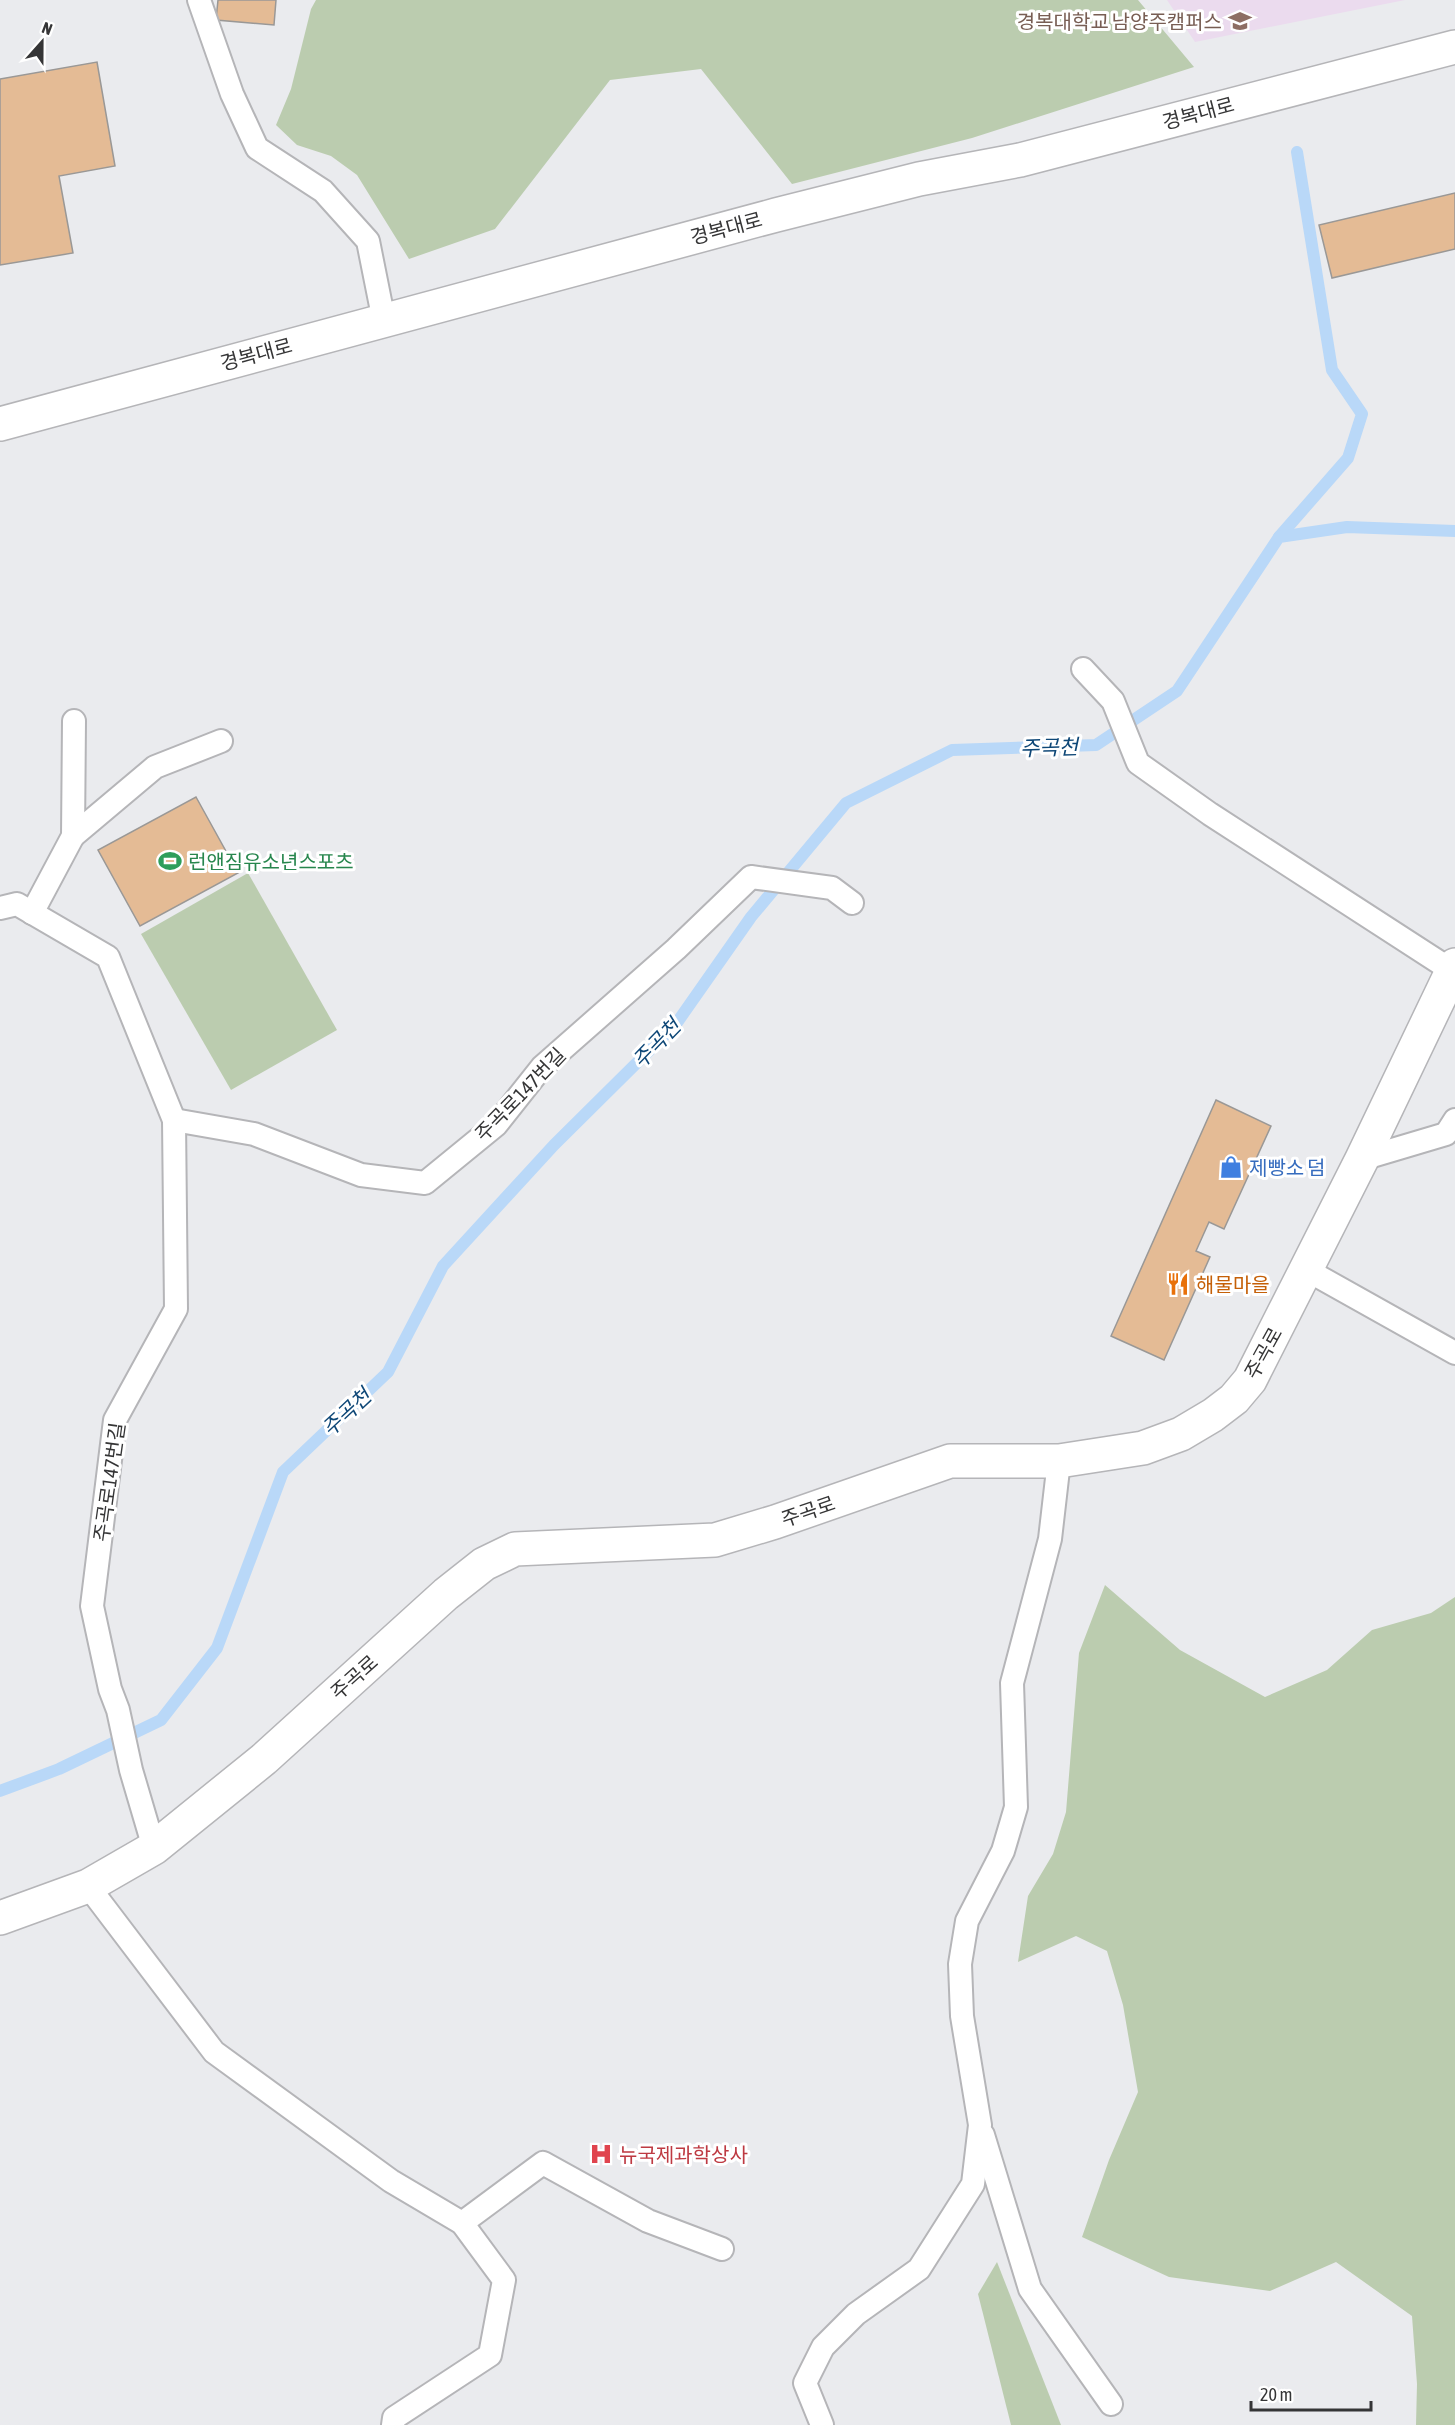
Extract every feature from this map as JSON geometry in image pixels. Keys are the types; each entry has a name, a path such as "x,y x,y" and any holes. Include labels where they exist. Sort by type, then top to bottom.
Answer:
{"street":[{"name":"경복대로","path":"0,424 776,215 919,179 1020,160 1455,47"},
{"name":"주곡로","path":"0,1918 88,1886 154,1848 216,1801 446,1594 484,1564 515,1550 715,1540 775,1522 950,1461 1059,1461 1143,1448 1181,1434 1234,1399 1250,1380 1362,1159 1453,968"}],"lane":[{"path":"199,0 232,94 257,148 323,191 368,242 384,321"},
{"path":"1083,669 1113,701 1138,763 1210,814 1453,968"},
{"path":"73,836 74,721"},
{"path":"32,913 73,836 155,767 221,741"},
{"name":"주곡로147번길","path":"174,1120 254,1134 361,1175 424,1182 496,1125 542,1067 676,949 751,877 832,888 852,903"},
{"name":"주곡로147번길","path":"0,908 16,904 108,957 174,1120 176,1309 115,1420 93,1606 110,1689 118,1710 131,1770 154,1848"},
{"path":"1362,1159 1446,1134 1455,1120"},
{"path":"1305,1269 1455,1353"},
{"path":"1059,1461 1050,1539 1012,1683 1016,1807 1003,1851 967,1921 960,1964 962,2016 980,2125 1030,2289 1111,2404"},
{"path":"88,1886 214,2052 391,2181 462,2223 504,2280 490,2355 394,2418 393,2425"},
{"path":"822,2425 805,2383 823,2347 856,2314 919,2269 973,2184 980,2125"},
{"path":"462,2223 543,2163 648,2221 722,2249"}],"shaded area":[{"name":"경복대학교 남양주캠퍼스","path":"1167,0 1405,0 1195,42"}],"green space":[{"path":"316,0 1138,0 1194,67 972,138 792,184 701,69 610,80 495,229 409,259 357,175 331,156 297,145 276,125 291,89 311,9"},
{"path":"248,873 337,1030 231,1090 141,934"},
{"path":"1105,1585 1180,1650 1265,1697 1327,1670 1372,1630 1431,1613 1455,1597 1455,2425 1416,2425 1417,2384 1412,2316 1336,2262 1270,2291 1169,2277 1082,2237 1109,2160 1138,2092 1123,2005 1107,1951 1076,1936 1018,1962 1028,1896 1053,1854 1066,1812 1079,1653"},
{"path":"997,2262 1061,2425 1011,2425 978,2294"}],"building":[{"path":"218,0 276,0 274,25 216,20"},
{"path":"97,62 115,166 59,176 73,253 0,265 0,79"},
{"path":"1455,193 1455,249 1332,278 1319,225"},
{"path":"196,797 238,873 140,926 98,850"},
{"path":"1216,1100 1271,1126 1224,1229 1209,1222 1196,1251 1210,1257 1164,1360 1111,1336"}],"waterway":[{"path":"1279,537 1348,458 1362,414 1332,370 1297,152"},
{"name":"주곡천","path":"0,1791 59,1769 161,1720 217,1648 283,1472 388,1372 443,1266 554,1145 676,1024 751,917 846,803 952,750 1096,745 1177,691 1279,537 1347,527 1455,531"}],"place":[{"name":"경복대학교 남양주캠퍼스","path":"1240,21"},
{"name":"런앤짐유소년스포츠","path":"170,861"},
{"name":"제빵소 덤","path":"1231,1167"},
{"name":"해물마을","path":"1178,1284"},
{"name":"뉴국제과학상사","path":"601,2154"}]}
